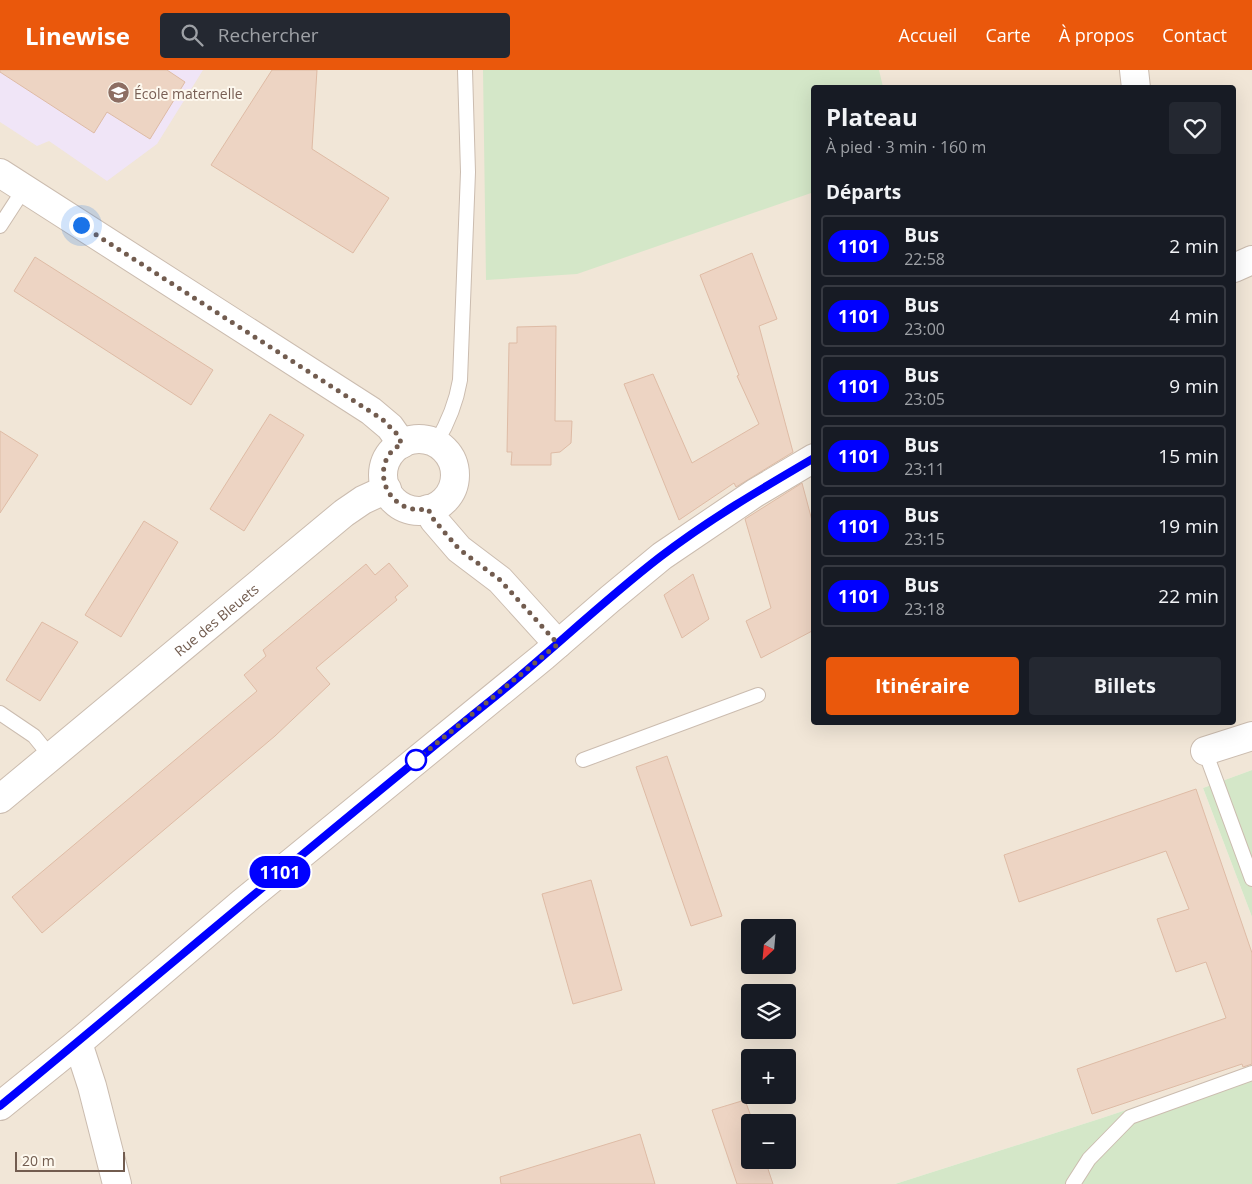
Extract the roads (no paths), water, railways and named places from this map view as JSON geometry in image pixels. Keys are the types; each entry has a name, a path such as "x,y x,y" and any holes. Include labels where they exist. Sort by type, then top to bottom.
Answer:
{"street":[{"path":"1134,70 1136,85"},
{"path":"0,173 371,411 390,427 402,444"},
{"path":"1236,267 1252,260"},
{"path":"423,439 436,443 451,458 455,474 451,491 440,504 428,509 415,510 399,504 392,499 383,475 392,451 402,444 415,440 423,439"},
{"path":"0,1106 662,556 754,493 811,460"},
{"name":"Rue des Bleuets","path":"0,799 344,513 362,500 387,489"},
{"path":"428,509 438,525 459,549 500,580 558,644"},
{"path":"1205,751 1252,736"},
{"path":"78,1043 92,1086 117,1184"}],"lane":[{"path":"436,443 450,418 460,380 468,172 465,70"},
{"path":"0,226 24,189"},
{"path":"583,760 758,695"},
{"path":"0,713 34,736 51,757"},
{"path":"1205,751 1252,879"},
{"path":"1073,1184 1089,1159 1130,1117 1252,1073"}],"place":[{"name":"École maternelle","path":"118,93"}]}
